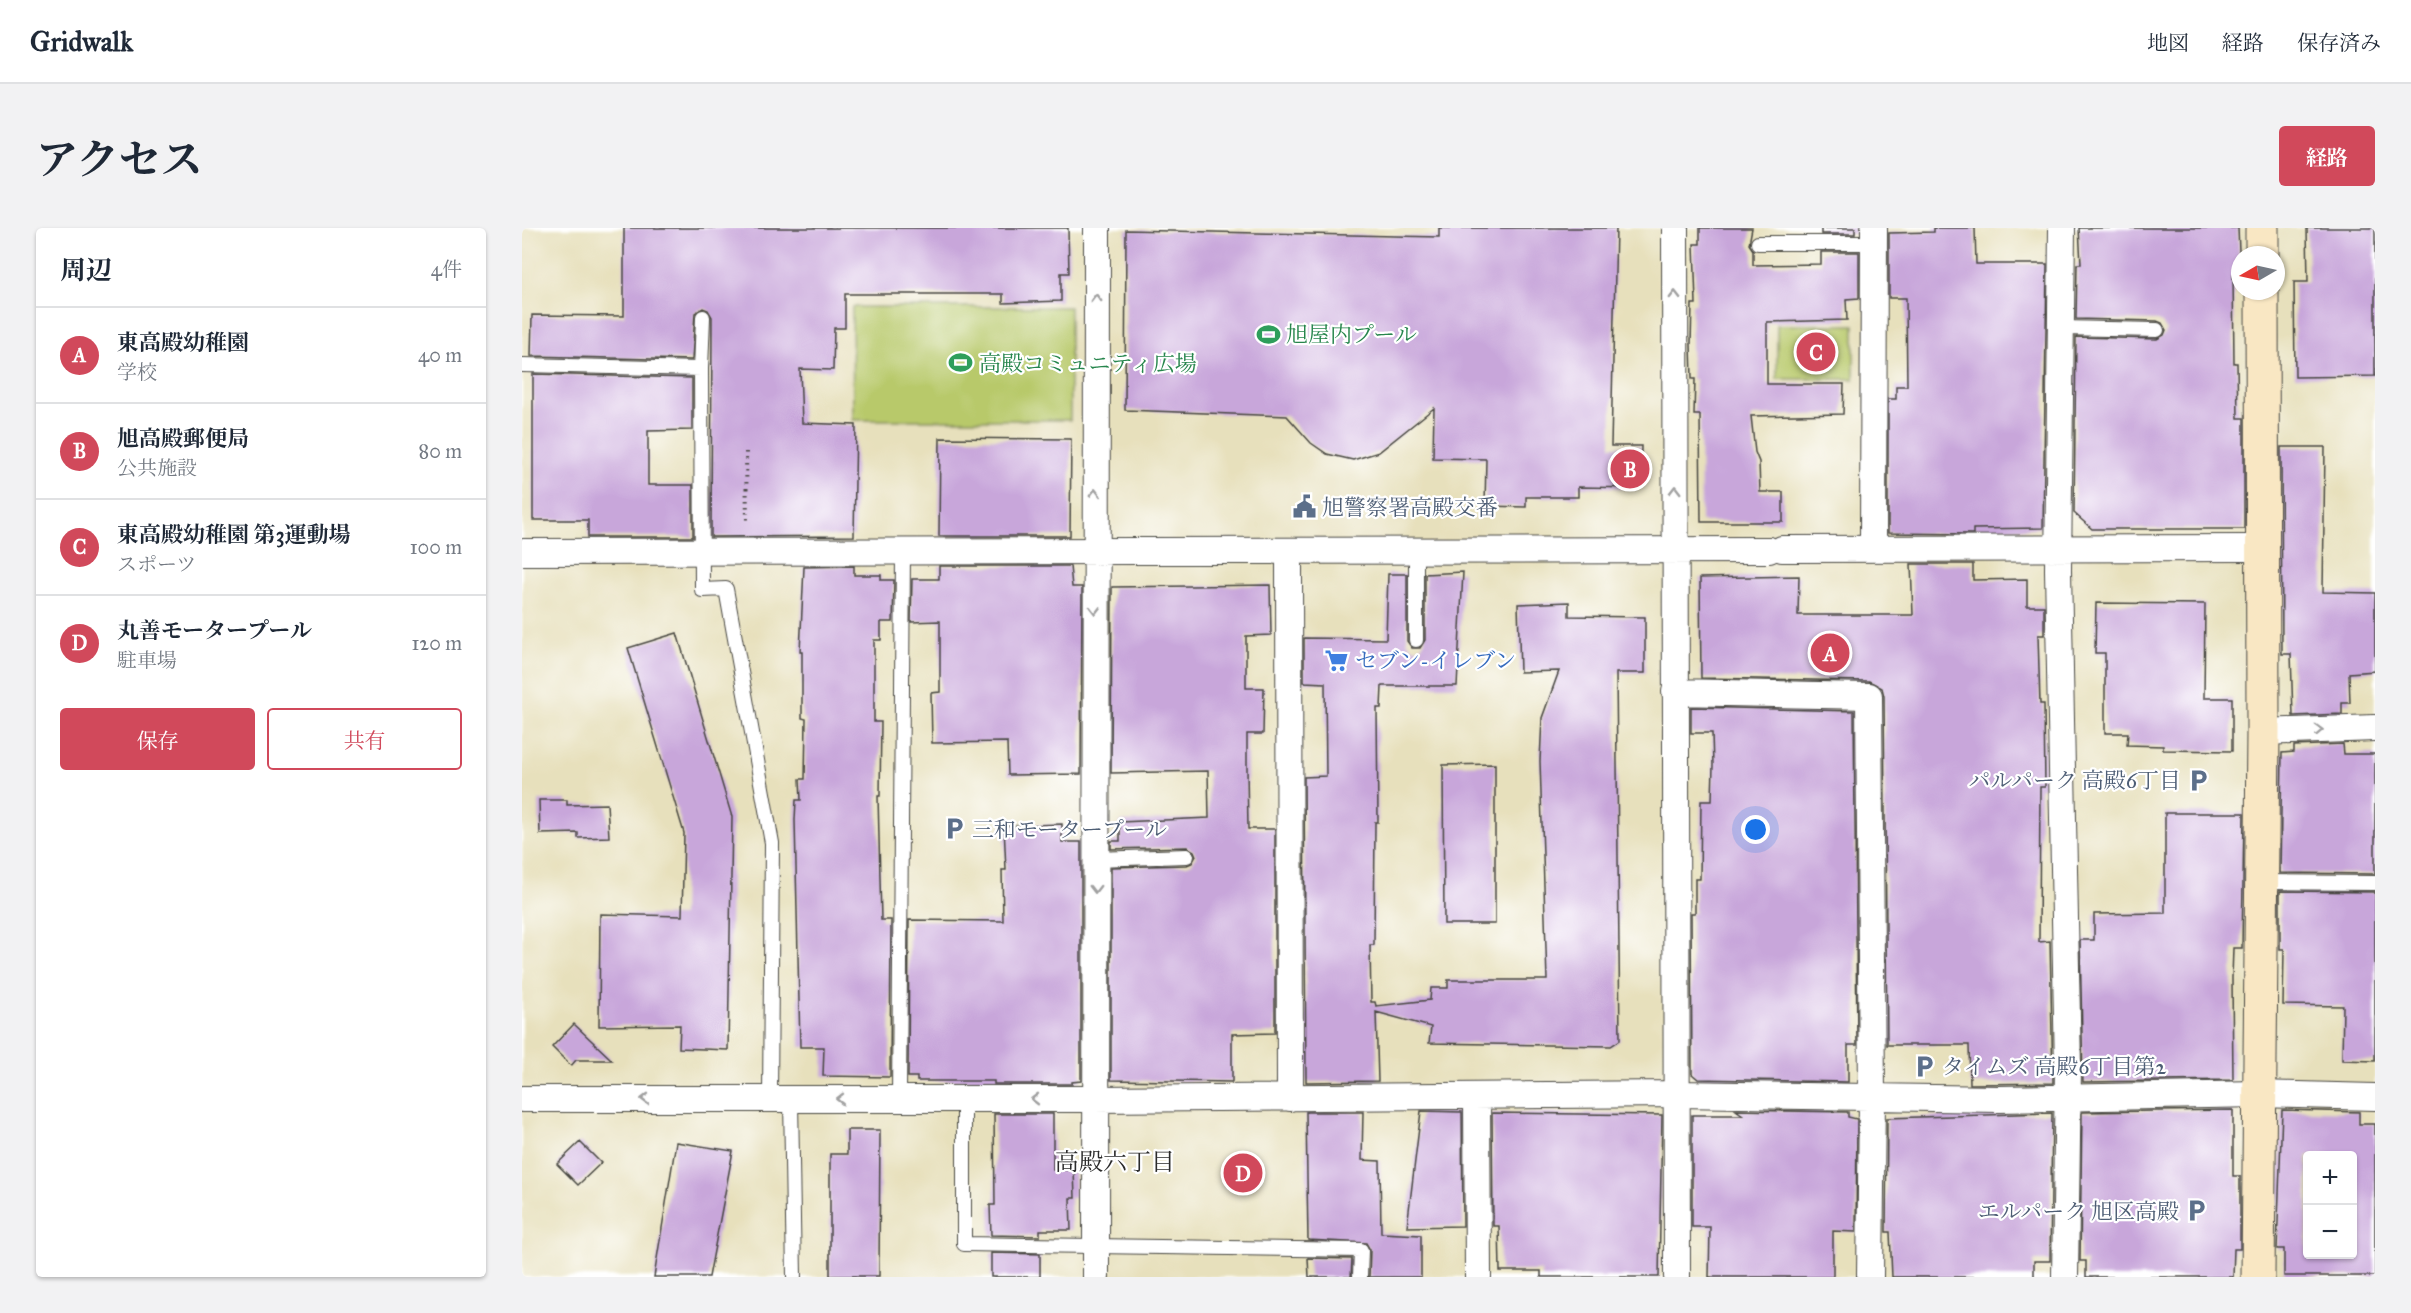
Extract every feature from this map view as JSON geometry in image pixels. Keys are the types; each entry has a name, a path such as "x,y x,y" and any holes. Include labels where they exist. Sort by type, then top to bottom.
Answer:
{"street":[{"path":"1096,1277 1094,1099 1097,228"},
{"path":"1676,228 1677,1277"},
{"path":"2062,228 2059,548 2068,1097 2065,1277"},
{"path":"2262,228 2262,246"},
{"path":"1873,549 1874,235"},
{"path":"2258,1277 2263,732 2262,300"},
{"path":"522,552 2262,548"},
{"path":"1289,551 1290,1098"},
{"path":"1675,692 1869,696 1872,1098 1870,1277"},
{"path":"2263,732 2375,728"},
{"path":"522,1100 1290,1098 1677,1094 1872,1098 2259,1094 2375,1097"},
{"path":"1477,1096 1478,1277"}],"lane":[{"path":"1758,243 1874,235"},
{"path":"703,317 701,369 702,590 726,589 772,843 781,1099 794,1277"},
{"path":"2061,328 2157,330"},
{"path":"522,364 701,369"},
{"path":"1416,550 1416,640"},
{"path":"899,1099 903,551"},
{"path":"1095,859 1187,856"},
{"path":"2261,882 2375,883"},
{"path":"964,1099 964,1244 1360,1250 1360,1277"}],"path":[{"path":"747,452 747,551"}],"green space":[{"name":"高殿コミュニティ広場","path":"852,307 1070,307 1070,420 853,420"},
{"path":"1777,325 1854,325 1854,379 1777,379"}],"building":[{"path":"624,228 1068,228 1069,273 1061,273 1061,301 1003,303 1003,294 845,294 845,328 834,328 833,370 800,369 802,423 856,425 854,536 711,537 712,317 708,310 703,308 695,313 692,360 531,356 532,315 624,316"},
{"path":"1439,228 1616,228 1611,446 1641,446 1640,488 1578,487 1578,497 1526,497 1526,507 1485,506 1486,459 1433,458 1434,408 1379,452 1353,460 1327,454 1311,443 1287,416 1125,410 1126,230 1439,237"},
{"path":"1700,228 1752,228 1749,244 1753,250 1753,265 1821,264 1821,252 1859,252 1859,298 1846,299 1847,320 1767,322 1767,384 1844,384 1843,414 1751,416 1755,452 1759,462 1760,492 1783,492 1783,522 1701,522 1700,415 1694,415 1695,379 1692,379 1691,344 1692,304 1696,304 1694,244 1700,244"},
{"path":"1821,228 1855,228 1855,234 1821,234"},
{"path":"1934,228 1975,228 1976,264 2047,264 2043,528 1973,529 1973,534 1888,533 1888,399 1896,399 1896,386 1907,386 1906,298 1889,298 1889,233 1934,232"},
{"path":"2079,228 2238,228 2239,246 2231,246 2231,300 2233,300 2234,363 2237,363 2238,418 2244,418 2244,529 2092,529 2074,513 2076,337 2157,339 2164,335 2166,330 2162,323 2157,321 2076,319 2077,264 2081,264"},
{"path":"2307,228 2375,228 2375,376 2295,377 2294,282 2308,282"},
{"path":"533,374 692,378 692,430 648,431 648,485 693,485 693,537 588,537 588,520 533,520"},
{"path":"940,438 1071,439 1070,536 939,536"},
{"path":"2281,447 2325,447 2323,592 2375,593 2375,671 2349,673 2350,703 2342,703 2342,714 2293,716 2291,654 2282,654"},
{"path":"1911,564 1973,564 1973,580 2027,579 2027,606 2044,606 2044,635 2038,635 2040,704 2044,704 2045,787 2040,787 2039,942 2050,941 2053,1083 1970,1084 1969,1045 1887,1045 1884,696 1882,688 1869,681 1701,678 1700,578 1799,576 1798,615 1913,615"},
{"path":"854,566 854,575 881,575 881,580 894,580 893,622 881,622 881,640 874,640 874,722 881,722 880,796 878,796 881,920 891,920 890,1077 823,1076 824,1047 800,1047 795,820 796,800 801,800 800,779 805,779 806,719 802,718 802,652 800,652 804,567"},
{"path":"939,566 1070,566 1072,587 1082,587 1081,774 1008,775 1007,742 932,743 931,693 940,692 940,621 911,622 912,579 939,579"},
{"path":"1463,572 1457,686 1382,686 1381,708 1377,708 1378,822 1375,822 1374,945 1370,945 1371,1002 1375,1002 1376,1006 1430,1000 1431,988 1448,988 1448,980 1547,980 1540,761 1542,718 1559,671 1520,672 1518,604 1569,602 1569,616 1645,617 1645,673 1616,673 1620,1040 1611,1046 1429,1043 1431,1027 1376,1012 1378,1081 1306,1082 1304,777 1326,776 1325,683 1304,682 1304,638 1386,639 1388,574 1407,574 1407,641 1412,648 1420,648 1425,640 1425,574"},
{"path":"1270,585 1271,635 1246,636 1246,688 1264,688 1263,734 1247,734 1248,829 1275,829 1275,1033 1232,1034 1232,1082 1111,1080 1111,867 1187,865 1192,863 1196,856 1194,851 1187,847 1111,849 1111,841 1120,841 1120,822 1209,818 1208,771 1111,773 1112,587"},
{"path":"2096,603 2205,604 2204,698 2232,698 2232,751 2163,750 2163,746 2127,745 2128,733 2105,733 2105,653 2095,653"},
{"path":"677,633 732,817 728,1050 679,1048 680,1025 599,1026 600,914 682,916 684,833 628,648"},
{"path":"1691,707 1854,711 1857,1045 1848,1045 1848,1082 1698,1079 1692,1074 1691,913 1695,913 1695,879 1700,879 1701,801 1712,801 1713,765 1712,733 1691,733"},
{"path":"2343,744 2344,754 2375,754 2375,874 2280,873 2282,753 2294,752 2294,746"},
{"path":"1495,764 1495,924 1444,924 1443,765"},
{"path":"539,800 567,800 567,805 607,804 609,837 578,838 578,833 540,834"},
{"path":"2165,813 2244,813 2242,948 2233,948 2233,1080 2083,1082 2080,940 2094,940 2094,914 2165,913"},
{"path":"1062,824 1062,842 1081,842 1081,1081 1072,1082 1072,1084 994,1084 994,1081 917,1081 917,1077 908,1077 909,920 1003,921 1002,870 1006,870 1004,826"},
{"path":"2280,891 2375,892 2375,1061 2342,1060 2343,1006 2283,1005 2284,949 2280,949"},
{"path":"574,1024 612,1060 576,1060 571,1066 552,1047"},
{"path":"1736,1110 1848,1112 1848,1117 1857,1119 1856,1232 1833,1231 1833,1277 1709,1277 1710,1227 1692,1227 1692,1115 1743,1115"},
{"path":"2233,1110 2233,1176 2240,1176 2240,1249 2234,1249 2233,1277 2086,1277 2086,1261 2080,1261 2082,1112"},
{"path":"2282,1110 2359,1112 2359,1124 2375,1124 2375,1276 2284,1276 2284,1249 2277,1249"},
{"path":"1421,1111 1462,1112 1463,1226 1407,1227"},
{"path":"1306,1112 1363,1112 1362,1160 1380,1161 1381,1233 1421,1235 1421,1277 1369,1277 1370,1250 1366,1243 1308,1240"},
{"path":"1492,1113 1662,1115 1659,1277 1541,1277 1541,1271 1500,1271 1499,1226 1493,1226"},
{"path":"2052,1113 2050,1261 2034,1261 2034,1277 1892,1277 1890,1232 1886,1232 1887,1118"},
{"path":"994,1114 1053,1114 1053,1170 1074,1170 1075,1198 1070,1198 1071,1230 1040,1230 1040,1236 991,1235 990,1205 995,1205"},
{"path":"847,1130 880,1130 879,1276 830,1276 830,1154 847,1154"},
{"path":"580,1142 601,1163 578,1185 557,1164"},
{"path":"676,1142 733,1151 709,1277 654,1277"},
{"path":"991,1253 1040,1254 1040,1277 991,1277"},
{"path":"1308,1258 1352,1259 1351,1277 1309,1277"}],"place":[{"name":"旭屋内プール","path":"1268,334"},
{"name":"東高殿幼稚園 第3運動場","path":"1816,352"},
{"name":"高殿コミュニティ広場","path":"961,363"},
{"name":"旭高殿郵便局","path":"1630,469"},
{"name":"旭警察署高殿交番","path":"1304,507"},
{"name":"東高殿幼稚園","path":"1830,653"},
{"name":"セブン-イレブン","path":"1337,660"},
{"name":"パルパーク 高殿6丁目","path":"2199,780"},
{"name":"三和モータープール","path":"954,829"},
{"name":"タイムズ 高殿6丁目第2","path":"1924,1066"},
{"name":"丸善モータープール","path":"1243,1173"},
{"name":"エルパーク 旭区高殿","path":"2197,1211"}],"district":[{"name":"高殿六丁目","path":"1115,1162"}]}
